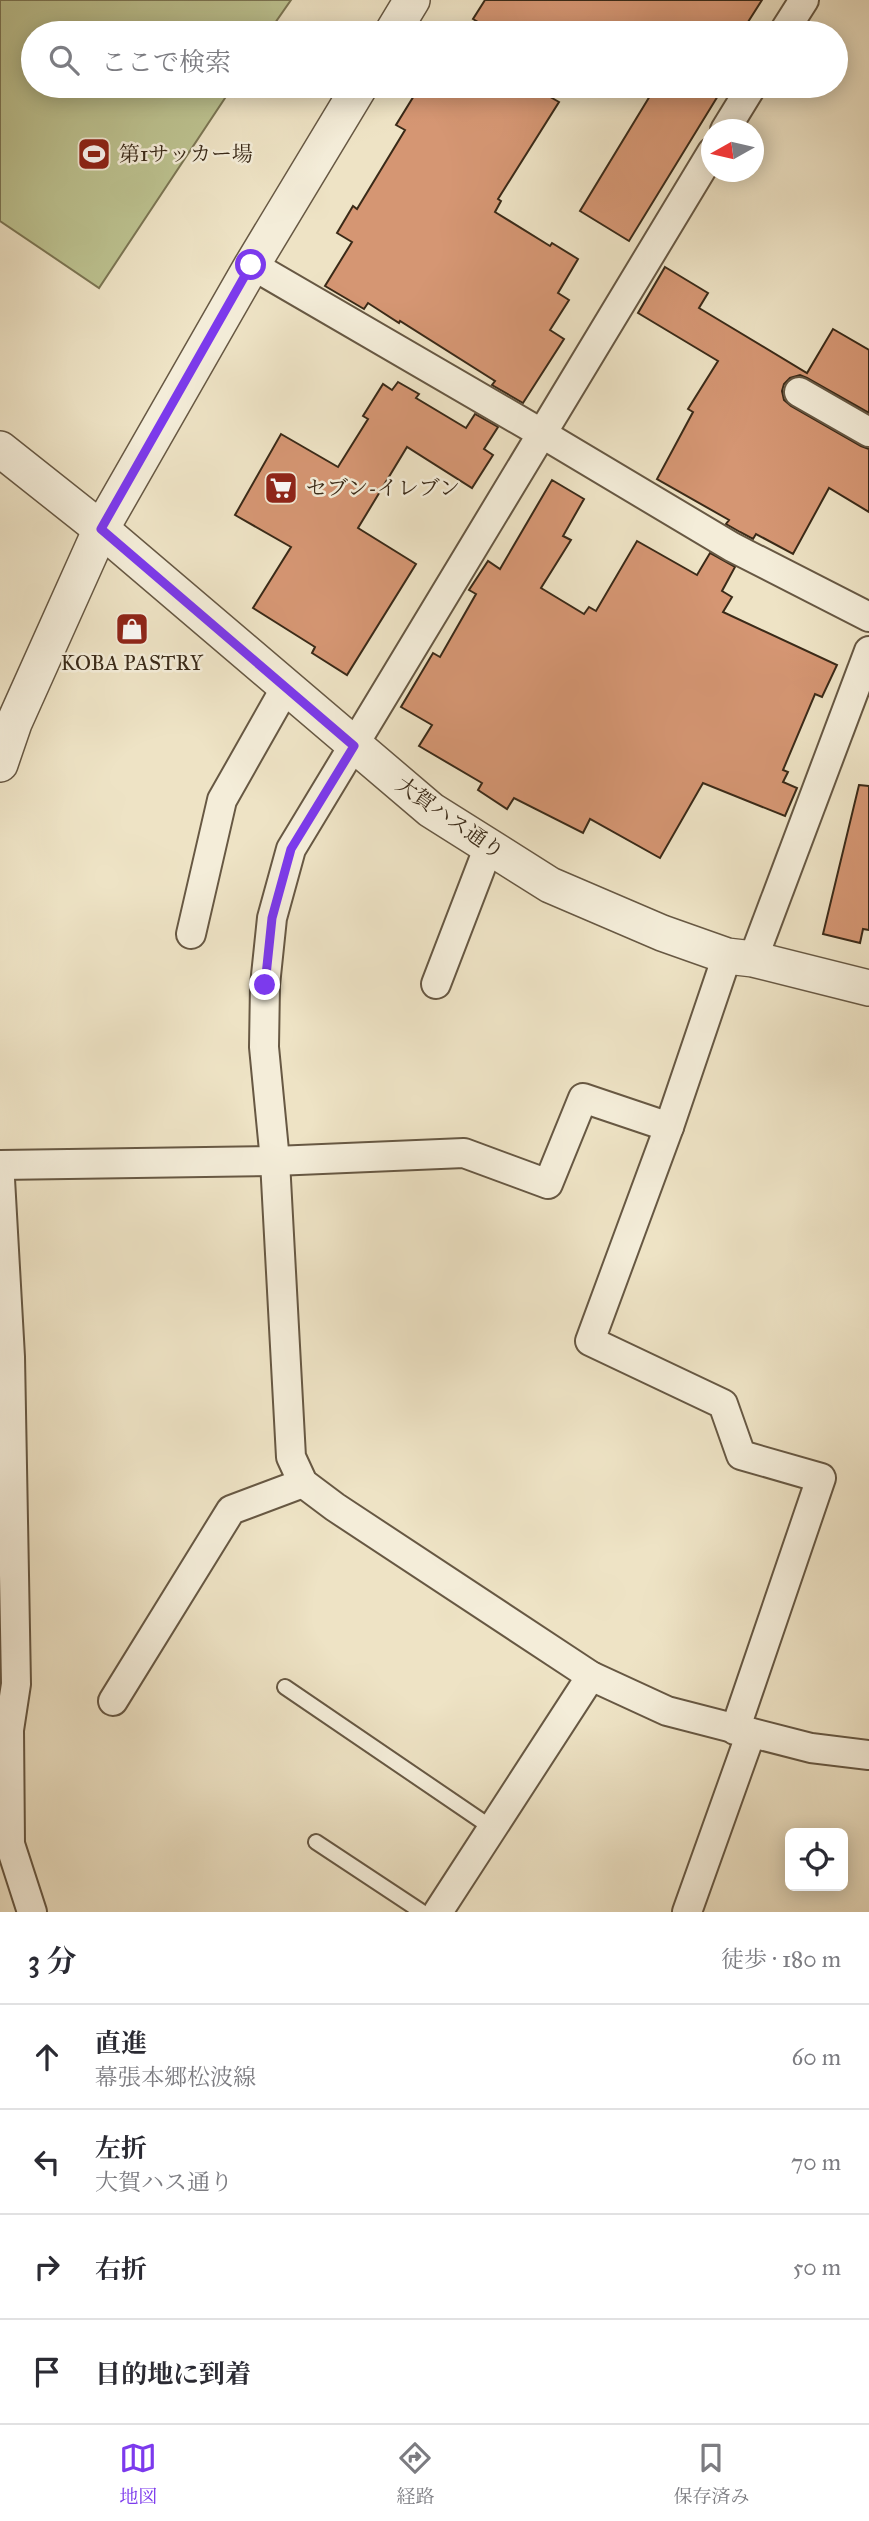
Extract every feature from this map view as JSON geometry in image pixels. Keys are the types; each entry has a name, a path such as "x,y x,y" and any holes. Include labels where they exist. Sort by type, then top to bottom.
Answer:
{"street":[{"path":"399,21 412,0"},
{"path":"791,21 804,0"},
{"path":"0,764 7,720 101,529 251,265 353,98"},
{"path":"732,119 745,98"},
{"path":"701,170 291,849 272,918 265,985 264,1047 275,1161 291,1457 303,1483 335,1507 590,1676 667,1711 811,1748 869,1755"},
{"path":"251,265 732,547 869,617"},
{"path":"799,392 869,432"},
{"name":"大賀ハス通り","path":"0,449 101,529 432,810 550,885 662,933 740,958 869,988"},
{"path":"687,1912 821,1478 741,1454 723,1404 590,1340 669,1127 869,651"},
{"path":"191,934 222,800 286,687"},
{"path":"436,984 489,846"},
{"path":"0,1165 275,1161 464,1153 548,1184 583,1098 669,1127"},
{"path":"0,1180 10,1357 5,1433 16,1684 9,1730 10,1844 32,1912"},
{"path":"113,1701 231,1510 303,1483"},
{"path":"438,1912 590,1676"}],"lane":[{"path":"285,1687 492,1828"},
{"path":"316,1842 422,1912"}],"green space":[{"name":"第1サッカー場","path":"0,0 291,0 276,21 21,21 21,98 225,98 99,288 0,221"}],"building":[{"path":"485,0 762,0 749,21 473,19"},
{"path":"413,98 552,98 559,102 498,199 501,201 495,212 550,246 552,243 578,259 558,293 569,300 550,330 564,339 523,403 492,385 495,381 400,321 399,323 368,303 364,309 325,286 352,242 337,233 353,206 357,209 405,130 396,125"},
{"path":"649,98 717,98 704,119 701,119 701,124 629,241 580,211"},
{"path":"665,267 708,293 699,308 807,373 833,329 869,350 869,413 800,375 790,378 782,391 784,400 791,406 869,449 869,512 829,488 793,554 756,534 753,539 740,532 726,524 729,520 657,479 693,412 688,409 718,361 638,313"},
{"path":"398,382 419,394 416,398 466,428 475,414 498,427 484,449 493,455 472,488 407,447 358,528 416,564 347,675 312,653 315,647 253,608 291,547 235,515 281,434 338,467 368,419 363,416 383,384 392,390"},
{"path":"552,480 584,499 563,536 571,540 541,588 584,614 589,607 596,611 637,541 697,575 710,553 735,567 722,591 732,597 723,612 837,665 822,697 815,694 783,770 788,772 783,782 797,788 785,816 703,783 660,858 590,819 583,833 514,798 507,809 478,790 482,783 419,746 432,725 401,707 433,653 440,657 476,594 469,590 488,561 500,569"},
{"path":"859,785 869,786 869,930 863,929 860,943 823,934"}],"place":[{"name":"第1サッカー場","path":"94,154"},
{"name":"セブン-イレブン","path":"281,488"},
{"name":"KOBA PASTRY","path":"132,629"}],"route":[{"path":"251,265 101,529 354,746 291,849 272,918 265,985"}]}
